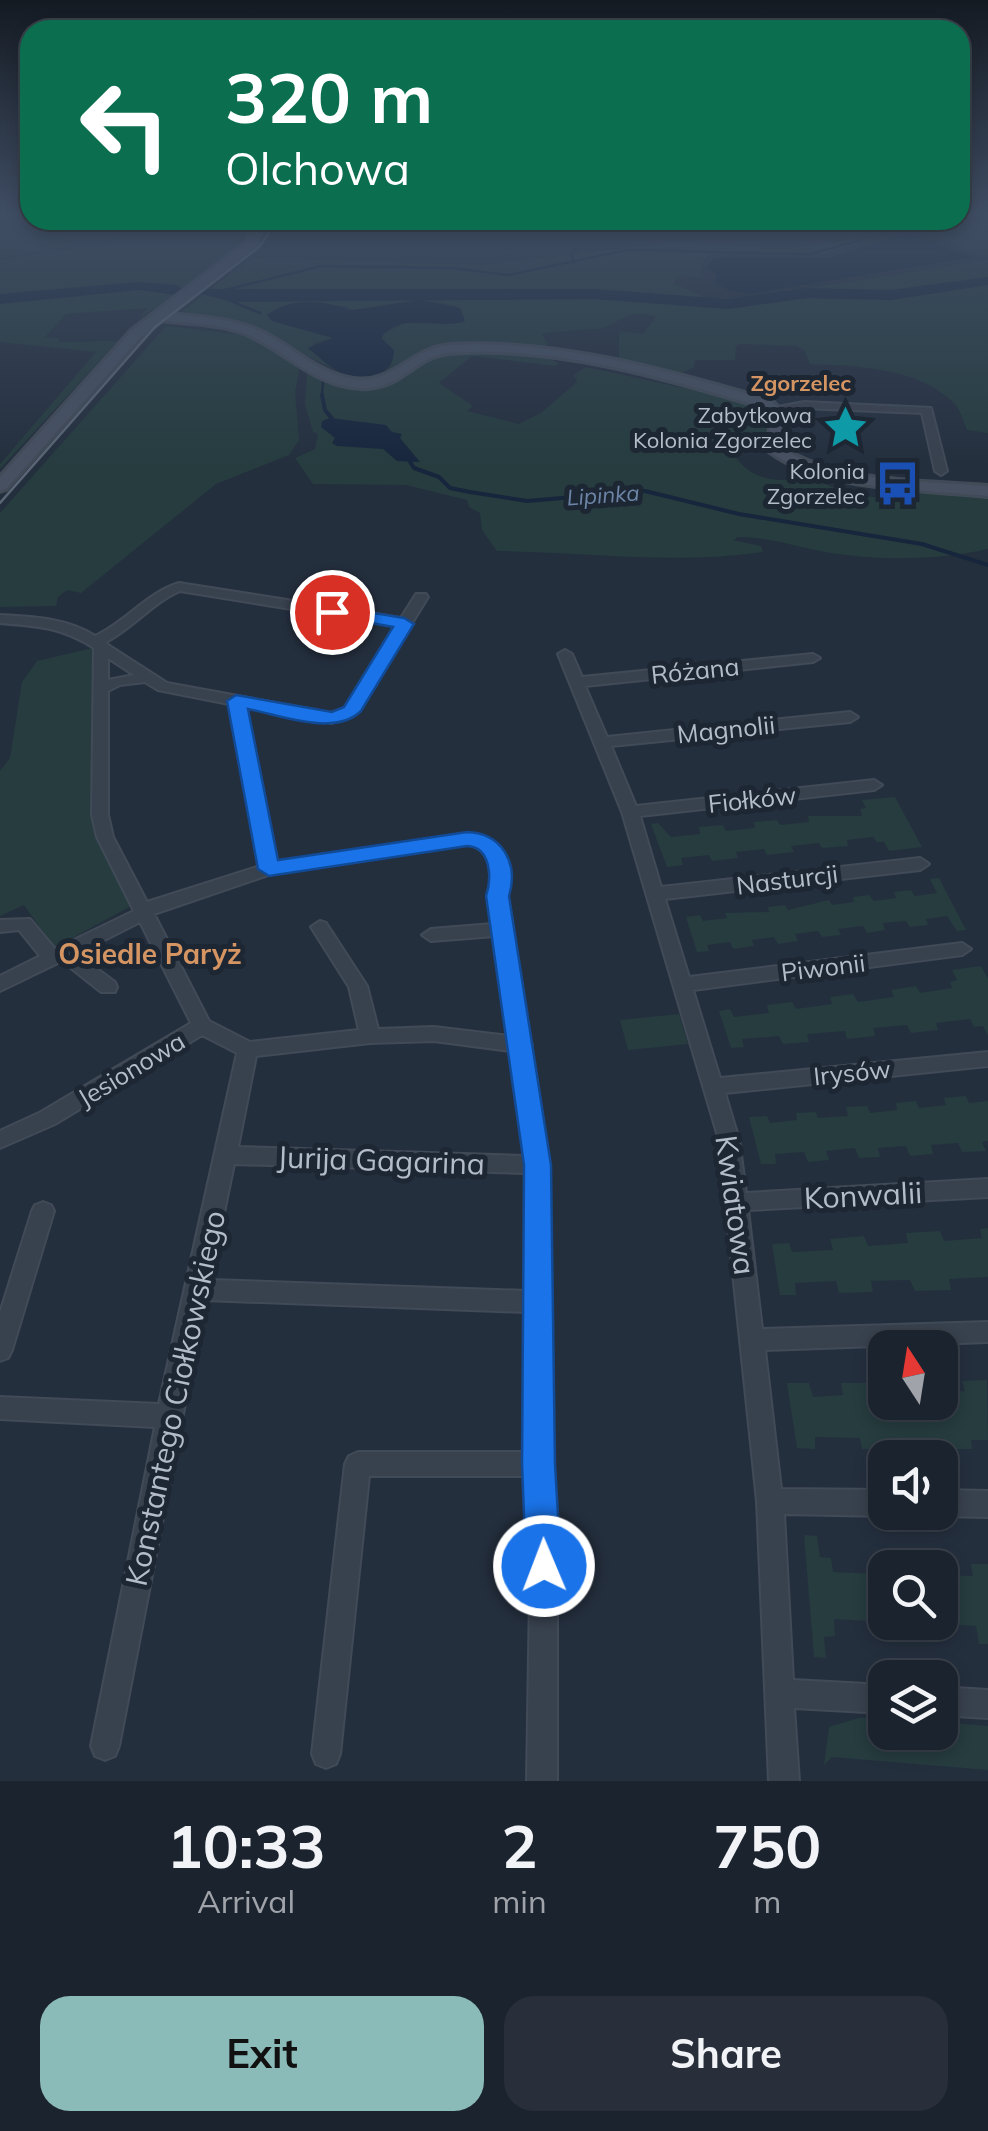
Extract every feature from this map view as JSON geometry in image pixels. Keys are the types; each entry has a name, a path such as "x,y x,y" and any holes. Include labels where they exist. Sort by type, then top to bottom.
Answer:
{"street":[{"path":"0,486 103,370 178,299"},
{"path":"156,316 245,329 340,381 384,383 406,373 426,353 482,349 542,354 629,371 740,396 774,409 804,405 927,410 942,471"},
{"path":"774,409 774,448 798,465 988,491"},
{"path":"98,643 120,632 165,592 179,587 404,624"},
{"path":"0,619 62,626 98,643 143,678 163,687 332,718 352,711 420,598"},
{"name":"Jesionowa","path":"0,1140 48,1118 202,1026 118,865 102,826 98,643"},
{"name":"Kwiatowa","path":"565,654 630,812 729,1140 770,1501 784,1781"},
{"name":"Różana","path":"577,682 813,658"},
{"path":"100,689 117,681 143,678"},
{"path":"236,701 269,869"},
{"name":"Magnolii","path":"602,742 850,716"},
{"name":"Fiołków","path":"630,812 874,786"},
{"path":"0,984 145,911 269,869 467,839 482,840 495,851 537,1165 538,1464 544,1530 542,1781"},
{"name":"Nasturcji","path":"654,894 920,864"},
{"path":"0,926 24,923 59,957 108,987"},
{"path":"320,927 358,986 370,1036"},
{"path":"431,934 503,929"},
{"name":"Piwonii","path":"684,984 962,949"},
{"path":"202,1026 248,1050 370,1036 434,1034 522,1044"},
{"name":"Konstantego Ciołkowskiego","path":"105,1746 169,1416 248,1050"},
{"name":"Irysów","path":"715,1086 988,1059"},
{"name":"Jurija Gagarina","path":"225,1155 537,1165"},
{"name":"Konwalii","path":"737,1202 988,1188"},
{"path":"0,1350 43,1211"},
{"path":"199,1290 540,1302"},
{"path":"753,1340 988,1332"},
{"path":"0,1408 169,1416"},
{"path":"326,1754 358,1464 538,1464"},
{"path":"770,1501 868,1503"},
{"path":"958,1503 988,1504"},
{"path":"782,1694 868,1697"},
{"path":"958,1702 988,1704"}],"green space":[{"path":"168,299 138,319 148,308 66,314 45,337 60,338 58,342 118,341 0,469 0,464 96,352 0,342 0,300"},
{"path":"198,299 988,299 988,433 967,430 955,405 922,382 885,371 810,364 804,350 796,346 740,344 736,346 735,360 695,360 694,367 671,378 619,363 619,331 643,334 656,317 645,314 629,315 597,329 541,334 548,343 543,353 436,347 412,358 397,375 384,372 391,366 394,350 382,341 383,334 405,323 449,324 460,308 419,302 352,310 345,306 284,305 267,314 272,321 333,338 309,349 338,371 245,326 176,316"},
{"path":"166,326 245,335 300,365 295,393 299,440 289,455 216,484 81,593 67,590 58,597 56,606 0,607 0,513"},
{"path":"475,350 547,357 558,363 556,366 472,356 439,383 473,406 467,411 519,424 541,413 577,382 574,375 586,367 758,404 771,414 767,441 761,448 741,448 736,458 747,469 770,479 818,482 882,498 885,484 988,498 988,549 930,557 870,557 738,537 733,540 761,546 763,552 663,558 497,551 482,530 480,513 469,507 467,500 406,485 313,484 295,458 315,449 318,434 313,432 305,404 307,374 314,373 346,386 387,385 404,379 435,353"},
{"path":"93,648 95,825 105,856 133,905 54,948 24,905 0,916 0,771 10,758 22,682 37,661"},
{"path":"895,797 922,847 889,851 884,842 873,837 847,840 848,846 791,846 794,852 767,855 764,849 736,852 738,858 712,861 709,855 681,858 683,865 667,867 651,824 658,823 671,837 700,834 699,827 723,825 726,831 755,828 754,822 777,820 780,825 809,822 808,816 862,816 860,809 866,808 862,800"},
{"path":"939,878 966,930 957,931 947,916 926,919 928,925 910,927 906,921 883,923 885,930 867,933 863,926 838,929 841,935 822,937 818,931 795,934 798,941 778,944 774,937 752,940 754,946 733,949 730,942 707,945 709,951 697,952 686,917 700,915 703,921 727,918 725,913 769,912 768,907 785,905 788,910 829,900 832,905 869,895 874,901 896,898 894,892 911,890 915,896 937,893 930,879"},
{"path":"981,966 988,979 988,1036 983,1026 974,1027 970,1019 936,1023 938,1030 911,1033 907,1025 873,1028 875,1036 847,1039 845,1031 807,1034 809,1042 783,1044 779,1036 742,1039 744,1047 731,1048 719,1011 730,1009 734,1017 769,1013 767,1005 792,1002 796,1009 832,1004 830,997 853,994 858,1002 894,997 891,990 916,986 920,993 952,988 950,982 957,980 952,970"},
{"path":"679,1014 688,1044 628,1050 620,1020"},
{"path":"966,1096 969,1103 988,1101 988,1141 982,1142 986,1151 962,1152 958,1143 931,1145 933,1154 910,1156 906,1146 878,1148 880,1157 859,1158 855,1148 826,1151 829,1160 808,1162 804,1152 775,1154 776,1164 761,1164 749,1117 767,1116 770,1123 797,1120 796,1113 816,1112 818,1118 848,1116 846,1107 867,1106 870,1113 897,1110 896,1103 916,1101 919,1108 946,1105 944,1098"},
{"path":"988,1228 988,1277 949,1279 951,1290 915,1291 910,1280 871,1281 873,1292 839,1293 836,1281 795,1283 796,1295 780,1295 772,1244 789,1243 792,1252 833,1250 830,1239 864,1236 868,1246 908,1243 906,1233 940,1231 944,1241 982,1238 980,1229"},
{"path":"987,1380 988,1440 971,1440 972,1449 958,1449 958,1440 891,1439 868,1440 868,1449 862,1449 860,1438 815,1437 815,1449 797,1448 787,1383 809,1383 813,1397 843,1395 841,1383 868,1383 868,1420 958,1420 958,1391 965,1391 962,1381"},
{"path":"804,1535 817,1536 820,1557 831,1558 833,1572 868,1573 868,1621 834,1619 835,1636 824,1637 826,1658 814,1657"},
{"path":"971,1564 988,1564 988,1644 979,1644 976,1626 958,1625 958,1576 973,1576"},
{"path":"868,1718 868,1750 958,1750 958,1724 988,1726 988,1770 832,1757 824,1765 829,1727"}],"water":[{"path":"422,300 460,308 465,321 410,323 389,329 381,338 394,350 389,366 376,375 359,377 342,373 308,348 333,338 272,321 267,315 298,303 330,304 350,310"},
{"path":"330,418 386,425 392,432 402,434 400,438 420,462 397,461 383,449 337,446 332,443 335,438 321,427 322,421"}],"waterway":[{"name":"Lipinka","path":"227,299 260,313"},
{"path":"663,299 728,304 764,299"},
{"name":"Lipinka","path":"322,395 323,380"},
{"name":"Lipinka","path":"322,395 325,410 333,420"},
{"name":"Lipinka","path":"409,460 414,468 439,477 450,488 470,492 527,501 645,491 739,514 922,544 988,565"}],"tram line":[{"path":"0,503 155,327 191,299"}],"place":[{"name":"Zabytkowa Kolonia Zgorzelec","path":"845,428"},
{"name":"Kolonia Zgorzelec","path":"898,484"}],"district":[{"name":"Zgorzelec","path":"801,383"},
{"name":"Osiedle Paryż","path":"150,953"}],"route":[{"path":"332,612 404,624 352,711 345,715 332,718 236,701 269,869 467,839 482,840 495,851 537,1165 538,1464 544,1566"}]}
